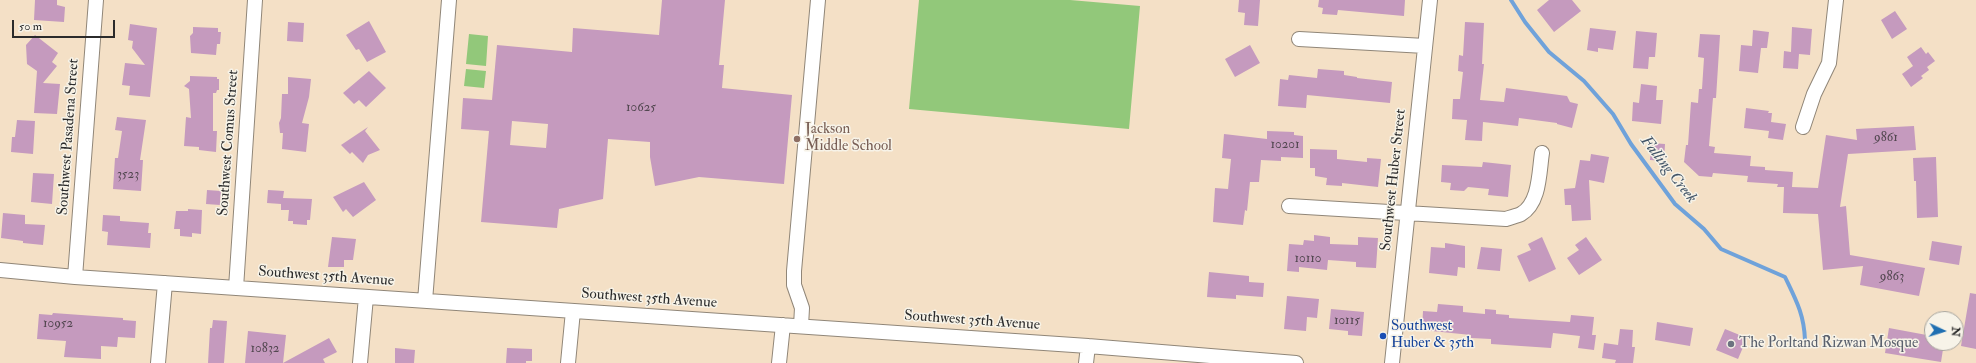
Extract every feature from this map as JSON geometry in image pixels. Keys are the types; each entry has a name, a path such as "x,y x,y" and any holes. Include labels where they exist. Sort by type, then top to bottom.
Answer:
{"street":[{"name":"Southwest Pasadena Street","path":"76,277 96,0"},
{"name":"Southwest Comus Street","path":"236,288 255,0"},
{"path":"425,301 449,0"},
{"path":"801,326 802,308 794,285 794,271 818,0"},
{"name":"Southwest Huber Street","path":"1392,363 1430,0"},
{"path":"1803,126 1814,94 1829,63 1836,0"},
{"path":"1299,39 1425,46"},
{"path":"1289,206 1506,219 1522,214 1533,202 1537,188 1542,153"},
{"name":"Southwest 35th Avenue","path":"0,270 76,277 1088,346 1296,363"},
{"path":"158,363 165,283"},
{"path":"360,363 366,297"},
{"path":"568,363 573,311"},
{"path":"779,363 783,325"},
{"path":"1086,363 1088,346"}],"green space":[{"path":"919,0 1070,0 1140,6 1129,129 909,109"},
{"path":"469,34 488,36 486,66 466,64"},
{"path":"466,69 486,71 484,88 464,86"}],"building":[{"path":"35,0 57,0 57,5 65,7 64,22 34,20"},
{"path":"662,0 725,0 719,65 724,65 722,88 792,95 784,184 699,177 655,186 650,157 650,142 608,139 603,199 559,209 557,228 481,222 489,131 461,129 463,98 492,100 497,45 572,52 573,28 659,35","holes":["512,121 548,124 546,148 510,145"]},
{"path":"1239,0 1260,0 1258,26 1244,25 1245,13 1238,12"},
{"path":"1319,0 1405,0 1404,16 1338,10 1337,15 1322,14 1323,8 1318,7"},
{"path":"1549,0 1572,0 1581,11 1554,32 1537,10"},
{"path":"1895,11 1907,29 1892,39 1881,20"},
{"path":"369,21 386,52 367,62 359,49 356,50 346,35"},
{"path":"288,22 304,23 303,42 287,41"},
{"path":"1465,22 1484,23 1482,64 1484,64 1480,100 1504,102 1506,88 1567,96 1570,102 1578,104 1572,128 1557,123 1519,118 1518,126 1483,122 1482,141 1465,140 1467,120 1452,119 1453,99 1460,99 1463,72 1458,71 1459,55 1463,56"},
{"path":"130,24 157,28 150,97 129,95 130,86 122,85 125,63 145,65 132,48 133,41 128,40"},
{"path":"193,27 218,28 218,32 221,32 220,44 217,44 216,55 191,53 190,36 193,33"},
{"path":"1792,27 1812,29 1810,55 1799,54 1798,69 1783,68 1784,51 1791,52"},
{"path":"1590,28 1616,31 1613,50 1598,48 1598,52 1587,50"},
{"path":"1753,30 1769,32 1767,48 1761,48 1758,73 1739,71 1741,45 1752,46"},
{"path":"1636,31 1657,33 1655,57 1649,57 1648,69 1633,68"},
{"path":"1700,34 1720,35 1716,98 1713,98 1709,146 1715,147 1714,153 1751,156 1750,166 1765,167 1765,170 1793,172 1792,187 1818,188 1826,135 1857,140 1856,129 1914,126 1916,150 1848,154 1840,207 1846,206 1850,255 1925,268 1919,296 1860,285 1863,266 1823,270 1818,214 1783,213 1784,187 1777,187 1778,184 1747,182 1748,176 1713,173 1712,177 1699,176 1684,162 1686,145 1688,145 1691,102 1698,103 1699,89 1702,89 1704,58 1698,57"},
{"path":"35,35 58,53 52,62 57,66 43,83 60,84 57,114 34,113 37,71 27,64 26,45"},
{"path":"1250,45 1260,63 1235,77 1225,59"},
{"path":"1921,47 1926,54 1928,52 1935,61 1927,67 1929,70 1921,76 1923,78 1911,87 1902,74 1913,66 1907,57"},
{"path":"1318,69 1344,71 1344,75 1357,78 1392,82 1390,103 1307,95 1306,108 1278,106 1280,79 1288,80 1289,75 1317,78"},
{"path":"369,71 386,88 366,107 359,100 354,104 343,93"},
{"path":"190,76 217,77 217,79 219,79 219,90 217,90 216,93 213,93 213,131 217,131 216,152 199,150 199,147 184,146 186,117 191,118 189,89 184,86 190,81"},
{"path":"288,77 311,79 309,97 302,123 309,124 306,152 282,149 283,133 280,133 279,123 281,118 282,94 288,94"},
{"path":"1641,84 1657,86 1656,100 1663,100 1661,124 1632,121 1633,102 1639,103"},
{"path":"1746,108 1769,111 1768,113 1772,113 1771,122 1786,124 1783,140 1768,138 1769,131 1744,128"},
{"path":"117,117 146,120 140,160 143,160 141,191 113,189 115,158 118,158 122,131 115,130"},
{"path":"17,120 35,121 33,154 11,152 12,137 15,137"},
{"path":"368,127 365,131 380,150 368,155 363,163 352,152 350,154 341,145"},
{"path":"1267,131 1294,132 1294,135 1303,136 1303,158 1281,157 1281,161 1261,160 1259,182 1250,182 1247,211 1245,210 1243,225 1213,222 1215,188 1228,189 1231,159 1222,158 1224,134 1267,139"},
{"path":"1651,143 1665,144 1664,161 1650,160"},
{"path":"1310,149 1337,150 1337,159 1367,162 1367,158 1381,159 1378,187 1342,183 1342,186 1326,185 1327,178 1315,176 1315,168 1310,168"},
{"path":"1591,154 1609,157 1604,183 1589,180 1591,220 1572,221 1571,205 1565,205 1564,189 1575,188 1580,160 1590,161"},
{"path":"1936,157 1938,217 1917,218 1916,181 1914,181 1913,158"},
{"path":"1483,162 1511,165 1508,197 1488,195 1489,189 1468,187 1464,191 1450,190 1451,183 1441,182 1442,165 1482,167"},
{"path":"33,173 54,174 52,204 31,202"},
{"path":"364,182 376,200 353,217 346,209 343,212 333,197"},
{"path":"207,190 221,191 220,205 206,204"},
{"path":"268,190 284,191 283,198 312,199 310,220 307,220 307,225 293,224 293,221 288,221 289,210 281,210 281,204 267,203"},
{"path":"188,209 202,210 201,234 192,233 192,237 180,236 180,229 174,229 176,211 188,211"},
{"path":"3,213 25,215 25,224 45,225 43,245 23,243 23,241 1,238"},
{"path":"103,215 120,216 120,221 149,223 148,233 151,233 150,248 107,245 108,232 102,231"},
{"path":"1314,235 1330,237 1330,244 1358,245 1358,237 1378,238 1376,268 1356,267 1356,262 1328,260 1327,270 1299,267 1299,272 1287,271 1289,244 1303,245 1304,240 1314,241"},
{"path":"332,237 356,239 353,260 344,260 344,267 328,267"},
{"path":"1542,237 1556,269 1529,282 1517,256 1531,250 1528,244"},
{"path":"1586,237 1602,260 1579,275 1567,258 1579,250 1575,245"},
{"path":"1932,241 1962,246 1959,265 1929,260"},
{"path":"1445,243 1465,246 1465,268 1458,267 1457,276 1429,273 1431,247 1445,248"},
{"path":"1481,247 1502,249 1500,271 1477,269"},
{"path":"1209,272 1249,276 1249,282 1264,283 1263,297 1236,295 1236,299 1207,297"},
{"path":"1970,293 1976,294 1976,349 1964,347 1964,328"},
{"path":"1287,296 1319,299 1317,318 1307,317 1306,331 1284,329"},
{"path":"1438,304 1463,306 1463,312 1485,314 1485,309 1496,310 1496,314 1509,315 1509,318 1570,322 1571,315 1594,317 1592,335 1596,335 1594,350 1578,348 1580,336 1553,333 1551,348 1491,344 1491,339 1471,338 1471,335 1422,330 1423,311 1437,312"},
{"path":"1331,309 1364,312 1362,336 1348,335 1348,331 1329,329"},
{"path":"53,313 123,318 123,320 136,321 135,338 118,337 117,347 101,346 101,359 64,357 66,341 37,339 39,314 52,315"},
{"path":"213,320 227,321 224,363 208,363 210,328 212,328"},
{"path":"1657,322 1693,328 1690,346 1655,340"},
{"path":"1889,328 1924,335 1924,351 1943,351 1941,362 1885,353"},
{"path":"1620,329 1633,330 1632,347 1635,347 1633,363 1615,363 1616,360 1602,358 1604,343 1618,345"},
{"name":"The Porltand Rizwan Mosque","path":"1725,329 1747,338 1738,359 1716,350"},
{"path":"248,331 286,335 283,363 245,363"},
{"path":"329,338 337,352 323,359 325,363 283,363"},
{"path":"395,348 415,350 414,363 395,363"},
{"path":"507,348 532,349 532,361 526,361 526,363 506,363"}],"waterway":[{"name":"Falling Creek","path":"1511,0 1525,22 1549,52 1584,81 1613,114 1631,144 1675,204 1704,229 1721,249 1785,277 1796,300 1801,315 1805,340"}],"place":[{"name":"Jackson Middle School","path":"797,139"},
{"name":"Southwest Huber & 35th","path":"1383,336"},
{"name":"The Porltand Rizwan Mosque","path":"1731,344"}]}
